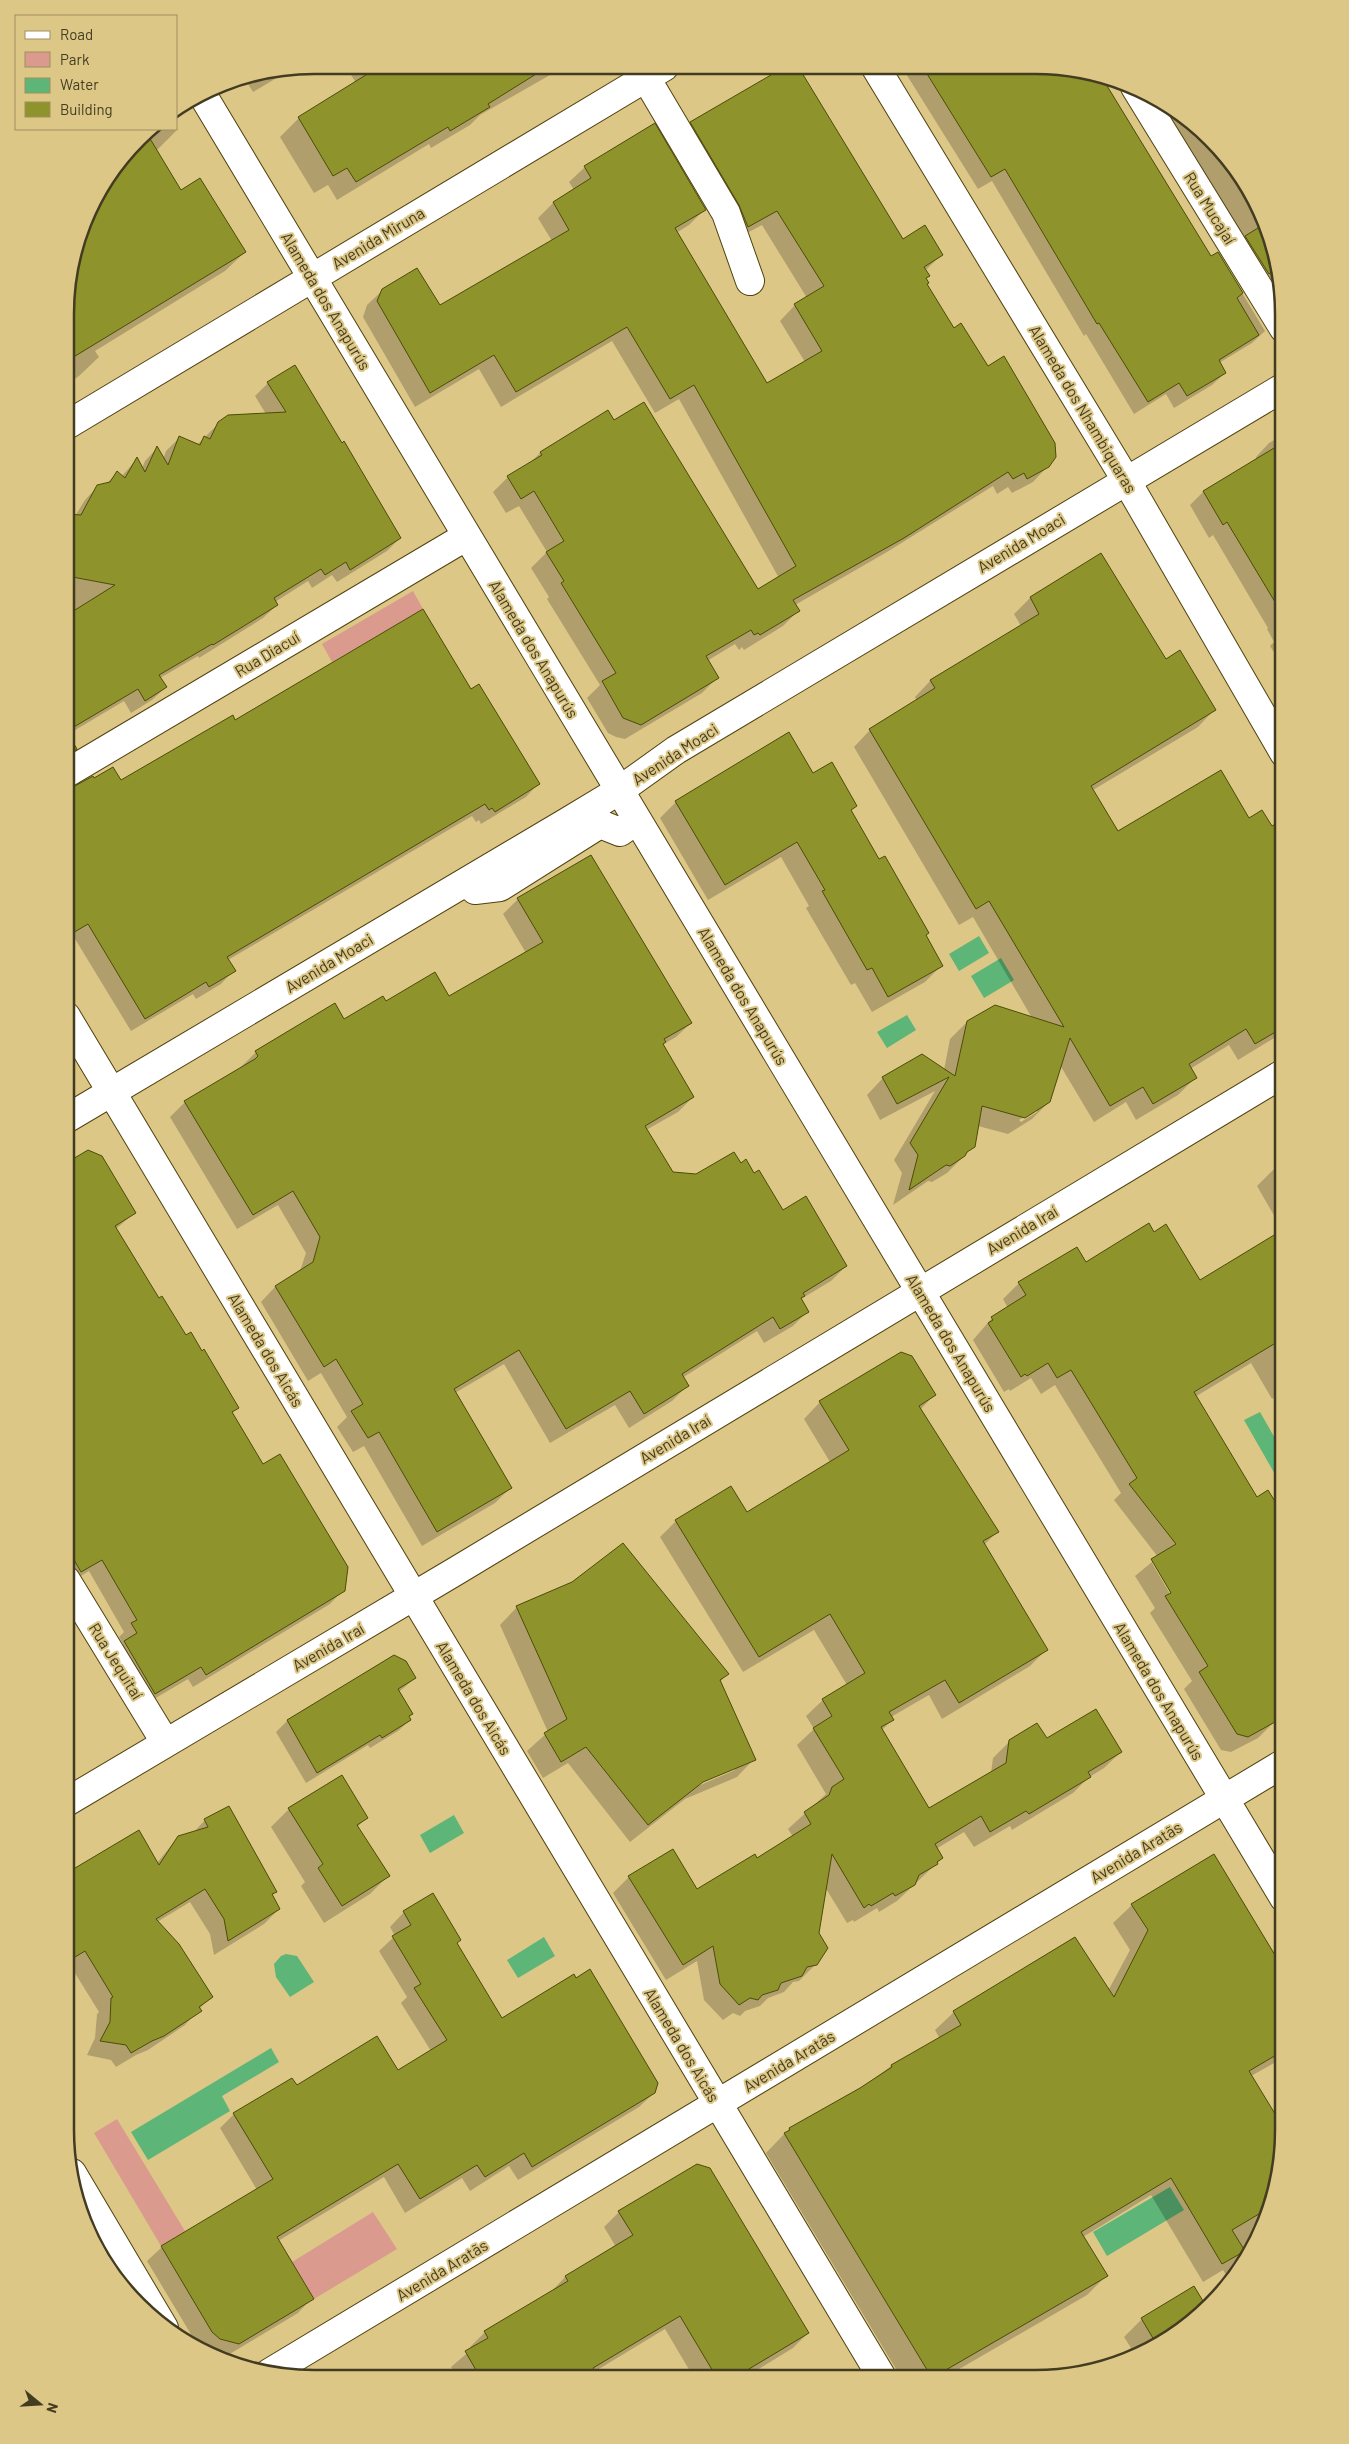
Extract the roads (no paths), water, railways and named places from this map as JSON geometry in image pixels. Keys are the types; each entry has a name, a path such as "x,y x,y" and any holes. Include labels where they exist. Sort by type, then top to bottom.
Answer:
{"street":[{"name":"Avenida Miruna","path":"74,421 652,74"},
{"path":"656,74 726,214 750,282"},
{"name":"Alameda dos Nhambiquaras","path":"880,74 1126,480 1275,737"},
{"name":"Alameda dos Anapurús","path":"206,100 1275,1883"},
{"name":"Rua Mucajaí","path":"1143,100 1275,314"},
{"name":"Avenida Moaci","path":"74,1114 620,790 676,750 1126,480 1275,393"},
{"name":"Rua Diacuí","path":"74,768 467,536"},
{"path":"466,882 475,890 500,887 600,824 620,832 637,820"},
{"name":"Alameda dos Aicás","path":"74,1029 878,2370"},
{"name":"Avenida Iraí","path":"74,1798 413,1597 1275,1078"},
{"name":"Rua Jequitaí","path":"74,1593 166,1742"},
{"name":"Avenida Aratãs","path":"280,2368 1275,1768"},
{"path":"81,2188 151,2307"}],"water":[{"path":"979,936 989,953 959,971 949,954"},
{"path":"1001,958 1014,980 984,998 971,976"},
{"path":"907,1015 916,1030 887,1048 877,1032"},
{"path":"1260,1412 1275,1438 1275,1474 1244,1420"},
{"path":"454,1815 464,1833 430,1853 420,1835"},
{"path":"544,1937 555,1956 518,1978 507,1960"},
{"path":"286,1954 297,1956 314,1982 290,1997 276,1977 274,1964 281,1956"},
{"path":"271,2048 279,2062 222,2096 230,2111 148,2160 131,2132"},
{"path":"1170,2187 1184,2210 1107,2256 1093,2232"}]}
